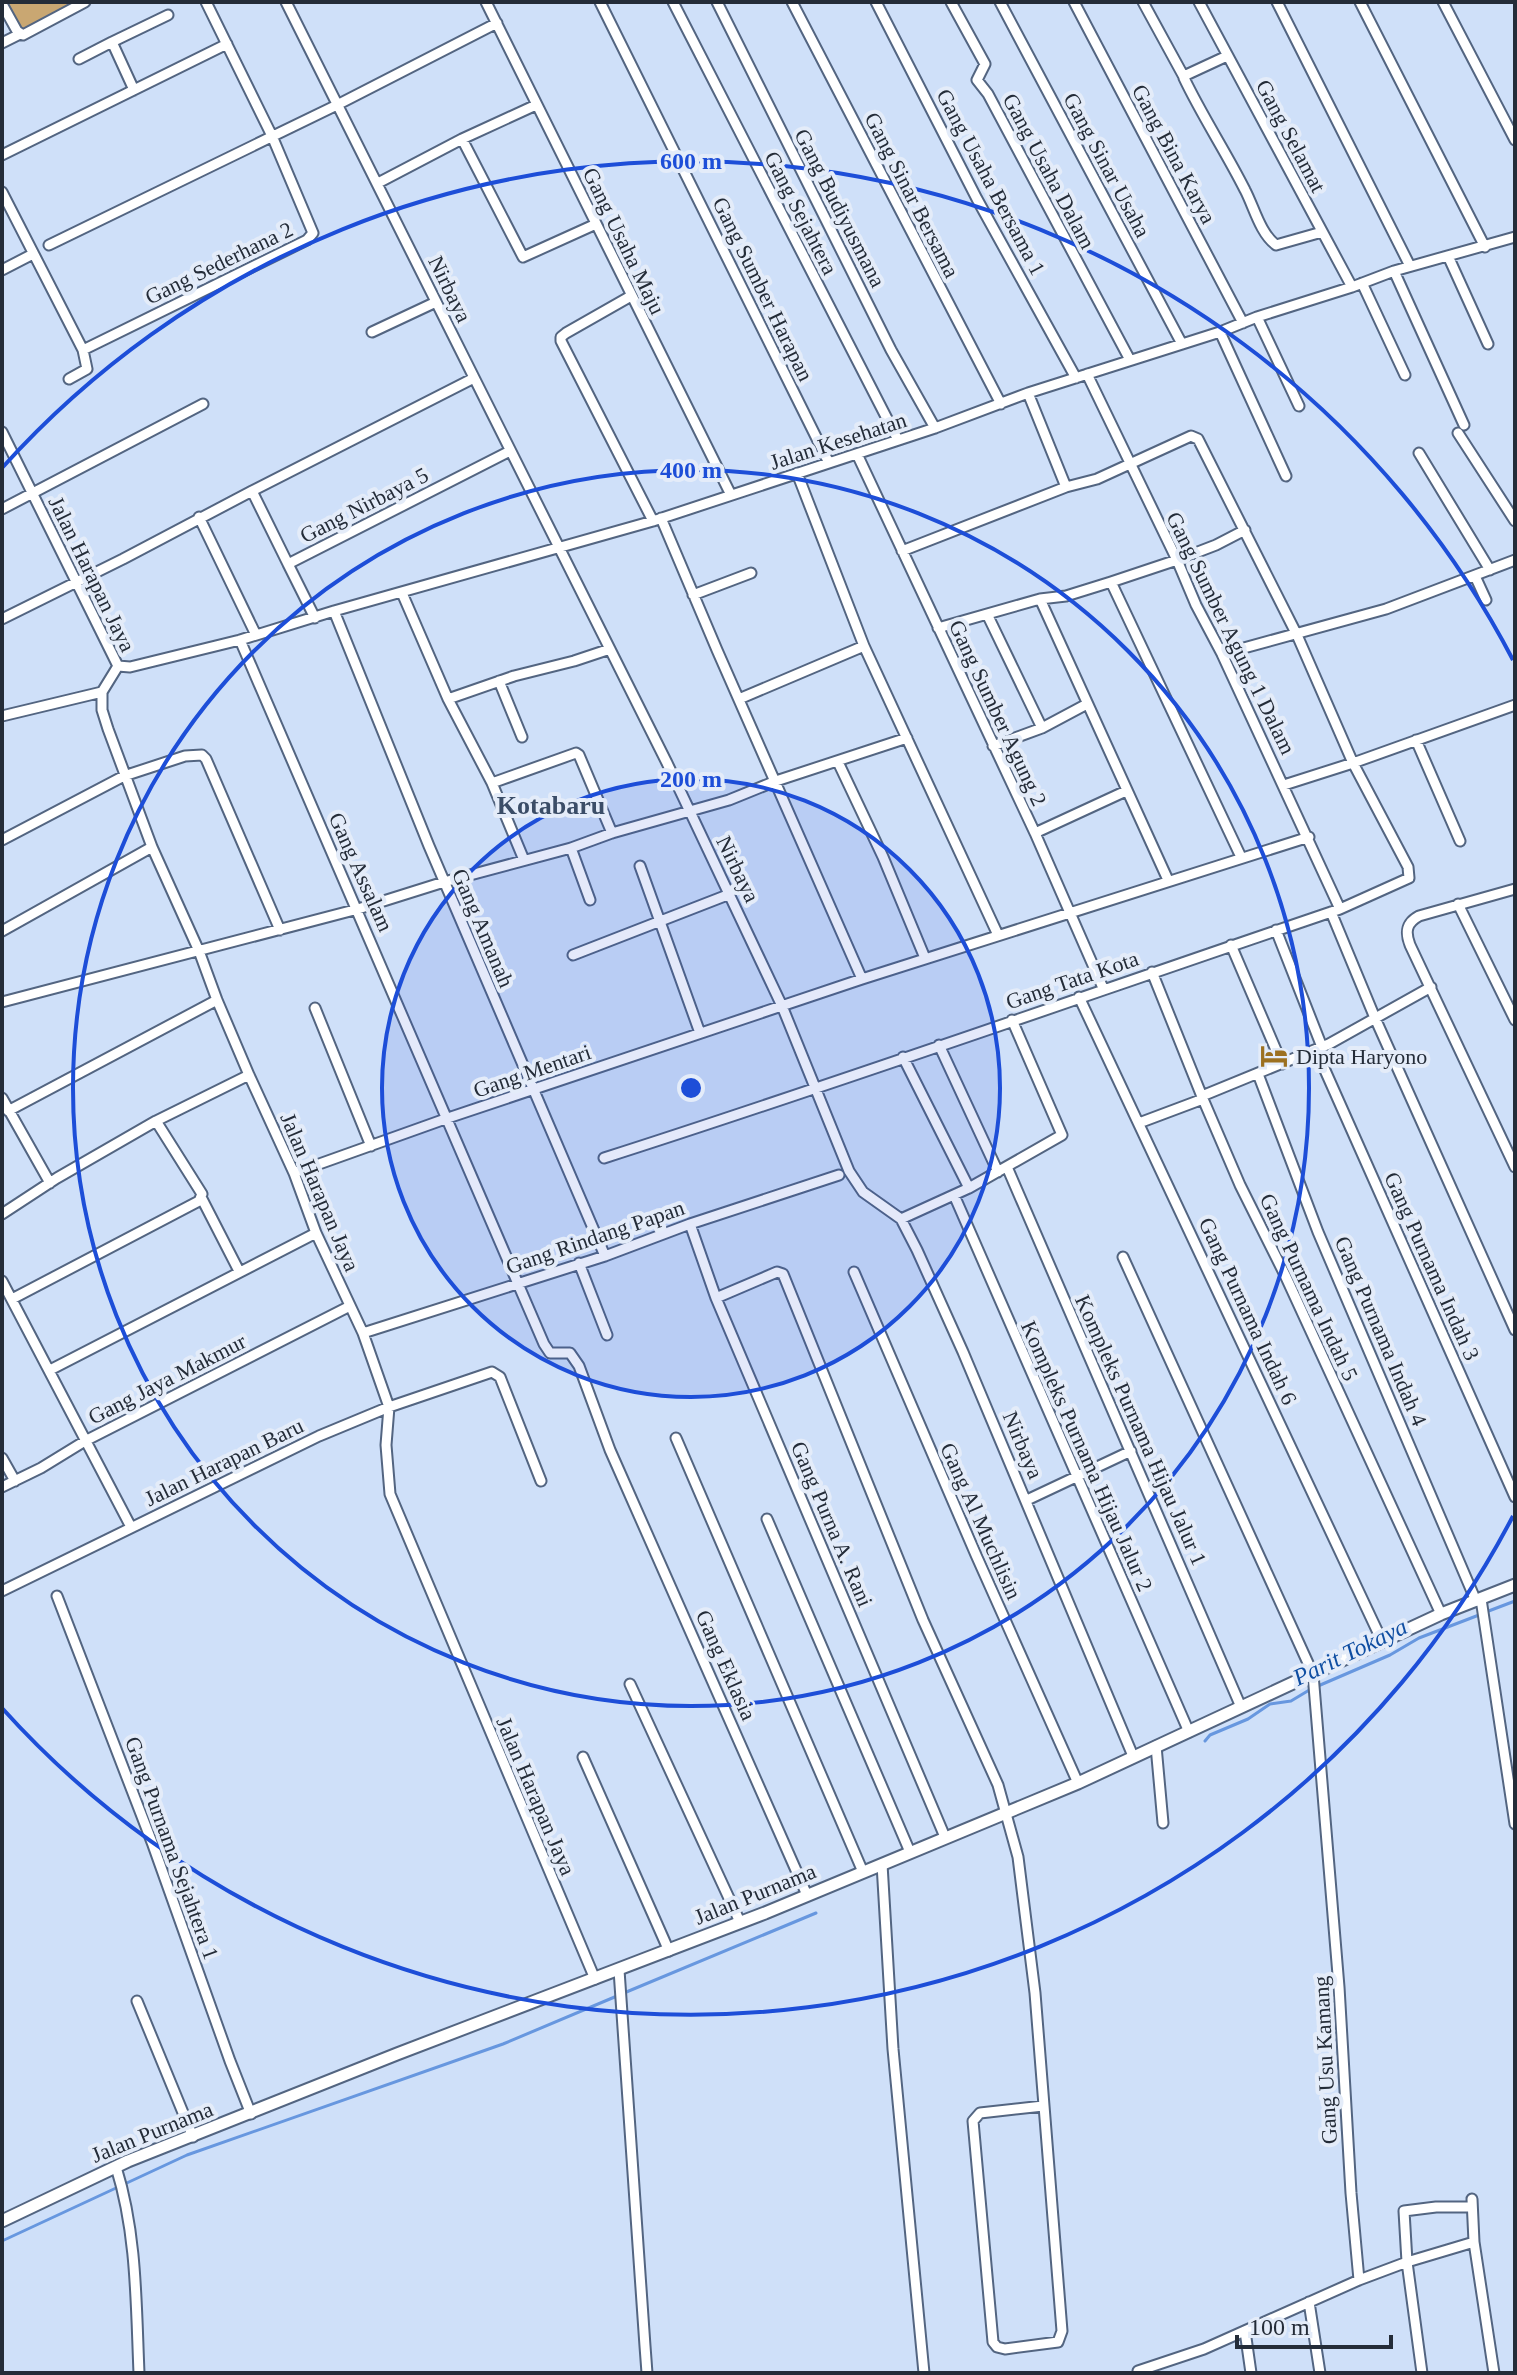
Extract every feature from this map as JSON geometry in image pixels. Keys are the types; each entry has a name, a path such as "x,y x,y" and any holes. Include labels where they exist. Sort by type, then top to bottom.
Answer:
{"street":[{"path":"2,43 27,34 85,2"},
{"name":"Gang Sederhana 2","path":"83,350 312,237 311,225 272,136 206,2"},
{"name":"Nirbaya","path":"286,2 730,894 782,1006 816,1090 844,1173 863,1192 901,1219 953,1328 1133,1756"},
{"name":"Gang Usaha Maju","path":"486,2 731,495"},
{"name":"Gang Sumber Harapan","path":"600,2 829,463"},
{"name":"Gang Sejahtera","path":"673,2 898,440"},
{"name":"Gang Budiyusmana","path":"717,2 891,350 935,428"},
{"name":"Gang Sinar Bersama","path":"792,2 1001,404"},
{"name":"Gang Usaha Bersama 1","path":"876,2 977,199 1076,378"},
{"name":"Gang Usaha Dalam","path":"951,2 985,64 977,80 988,94 1130,360"},
{"name":"Gang Sinar Usaha","path":"1000,2 1182,344"},
{"name":"Gang Bina Karya","path":"1074,2 1243,323"},
{"path":"1143,2 1271,242 1280,245 1322,232"},
{"name":"Gang Selamat","path":"1199,2 1322,232 1357,285 1405,375"},
{"path":"1277,2 1410,266"},
{"path":"1360,2 1485,247"},
{"path":"1443,2 1515,140"},
{"path":"2,4 20,34"},
{"path":"79,59 168,15"},
{"path":"49,245 337,105 497,23"},
{"path":"112,42 134,90"},
{"path":"2,155 227,44"},
{"path":"1184,77 1227,56"},
{"path":"378,183 536,105"},
{"path":"462,139 523,257 596,224"},
{"path":"2,192 83,350 87,369 69,379"},
{"name":"Jalan Kesehatan","path":"118,666 130,667 240,640 657,520 1394,271 1515,237"},
{"path":"2,270 33,254"},
{"path":"1448,256 1488,344"},
{"path":"1394,271 1461,429 1515,521"},
{"path":"631,296 566,333 561,341 657,520 693,595 862,979"},
{"path":"372,332 436,302"},
{"path":"1257,317 1299,406"},
{"path":"1220,332 1286,476"},
{"name":"Gang Sumber Agung 1 Dalam","path":"1087,374 1309,837 1375,1018 1515,1330"},
{"path":"2,619 474,378"},
{"path":"1028,393 1066,487"},
{"path":"2,509 203,404"},
{"name":"Jalan Harapan Jaya","path":"2,432 118,666 102,692 102,710 124,776 249,1075 294,1173 316,1233 363,1333 389,1407 386,1445 390,1494 595,1979"},
{"path":"902,551 1066,487 1097,479 1191,436 1195,437 1297,635 1353,763"},
{"name":"Gang Nirbaya 5","path":"315,618 288,564 510,451"},
{"path":"1419,453 1490,570"},
{"name":"Gang Sumber Agung 2","path":"857,454 1035,833 1103,988"},
{"path":"797,473 864,646 998,935"},
{"path":"252,491 288,564"},
{"path":"199,517 256,635"},
{"path":"938,628 1111,582 1216,545 1245,530"},
{"path":"1222,654 1386,609 1515,560"},
{"path":"693,595 751,573"},
{"path":"1475,576 1486,600"},
{"path":"1111,582 1241,857"},
{"path":"402,593 448,699 492,783 524,860"},
{"path":"1040,599 1168,880"},
{"name":"Gang Amanah","path":"334,611 444,882 605,1256"},
{"path":"987,614 1042,728"},
{"name":"Gang Assalam","path":"240,640 518,1283"},
{"path":"739,699 864,646"},
{"path":"448,699 610,649"},
{"path":"499,681 522,737"},
{"path":"2,716 102,692"},
{"path":"993,746 1042,728 1087,704"},
{"path":"1284,785 1515,705"},
{"path":"2,1002 358,909 571,848 612,833 729,800 776,781 907,738"},
{"path":"1416,740 1460,841"},
{"path":"492,783 576,753 612,833"},
{"path":"2,840 124,776 197,754 206,759 280,930"},
{"path":"838,762 883,857 925,958"},
{"name":"Gang Tata Kota","path":"604,1158 816,1090 903,1057 1336,910 1408,879 1408,867 1353,763"},
{"path":"1035,833 1126,791"},
{"name":"Gang Mentari","path":"294,1173 925,958 1309,837"},
{"path":"2,931 152,847"},
{"path":"571,848 590,900"},
{"path":"640,866 700,1033"},
{"path":"1515,889 1419,916 1407,926 1406,937 1515,1167"},
{"path":"573,955 730,894"},
{"path":"1458,904 1515,1020"},
{"name":"Gang Purnama Indah 3","path":"1276,930 1319,1048 1515,1497"},
{"path":"1231,945 1282,1064"},
{"name":"Gang Purnama Indah 5","path":"1152,972 1240,1185 1292,1289 1441,1614"},
{"path":"1139,1123 1319,1048 1431,987"},
{"name":"Gang Purnama Indah 6","path":"1079,997 1382,1641"},
{"path":"8,1111 217,1000"},
{"path":"315,1008 371,1146"},
{"path":"901,1219 969,1188 1062,1135 1012,1020"},
{"name":"Kompleks Purnama Hijau Jalur 1","path":"939,1045 1002,1170 1131,1451 1241,1707"},
{"path":"903,1057 969,1188"},
{"name":"Gang Purnama Indah 4","path":"1258,1074 1318,1232 1480,1603 1485,1618 1515,1824"},
{"path":"2,1214 156,1121 249,1075"},
{"path":"2,1098 50,1183"},
{"path":"156,1121 193,1177 239,1271"},
{"name":"Gang Rindang Papan","path":"363,1333 605,1256 844,1173"},
{"name":"Kompleks Purnama Hijau Jalur 2","path":"954,1195 1189,1732"},
{"path":"12,1299 195,1204 201,1197"},
{"name":"Gang Purna A. Rani","path":"690,1224 716,1298 945,1837"},
{"path":"50,1370 316,1233"},
{"name":"Gang Usu Kamang","path":"1123,1257 1314,1684 1359,2280"},
{"path":"579,1263 607,1335"},
{"path":"716,1298 777,1272 783,1274 879,1512 960,1704 998,1785 1006,1812 1018,1857 1035,1993 1062,2331 1058,2342 1005,2349 993,2342 973,2121 980,2113 1043,2106"},
{"name":"Gang Al Muchlisin","path":"854,1272 1078,1783"},
{"path":"2,1281 131,1527"},
{"name":"Gang Eklasia","path":"518,1283 548,1351 566,1351 574,1356 610,1450 807,1895"},
{"name":"Gang Jaya Makmur","path":"2,1487 85,1441 350,1306"},
{"name":"Jalan Harapan Baru","path":"2,1591 319,1436 389,1407 492,1372 500,1377 541,1481"},
{"path":"676,1438 863,1872"},
{"path":"1027,1500 1131,1451"},
{"path":"2,1458 15,1481"},
{"path":"767,1519 910,1852"},
{"name":"Jalan Purnama","path":"2,2221 116,2167 397,2054 669,1951 1078,1783 1241,1707 1314,1684 1382,1641 1441,1614 1480,1603 1515,1585"},
{"name":"Gang Purnama Sejahtera 1","path":"57,1596 153,1845 251,2114"},
{"path":"630,1684 740,1922"},
{"path":"1156,1746 1163,1823"},
{"path":"583,1757 669,1951"},
{"path":"882,1864 893,2049 924,2373"},
{"path":"619,1971 647,2373"},
{"path":"137,2001 193,2137"},
{"path":"116,2167 126,2198 135,2268 139,2373"},
{"path":"1422,2373 1407,2262 1404,2211 1472,2203 1474,2242 1494,2373"},
{"path":"1138,2371 1204,2349 1359,2280 1474,2242"},
{"path":"1309,2302 1320,2373"},
{"path":"1245,2331 1251,2373"}],"shaded area":[{"path":"7,2 75,2 21,31"}],"waterway":[{"name":"Parit Tokaya","path":"1486,1612 1515,1601"},
{"name":"Parit Tokaya","path":"1318,1686 1390,1655 1419,1638 1479,1615"},
{"name":"Parit Tokaya","path":"1205,1741 1210,1735 1248,1719 1270,1704 1291,1701 1311,1689"},
{"path":"624,1993 816,1913"},
{"path":"2,2241 187,2155 503,2044 617,1996"}],"place":[{"name":"Dipta Haryono","path":"1274,1056"}],"district":[{"name":"Kotabaru","path":"551,805"}]}
